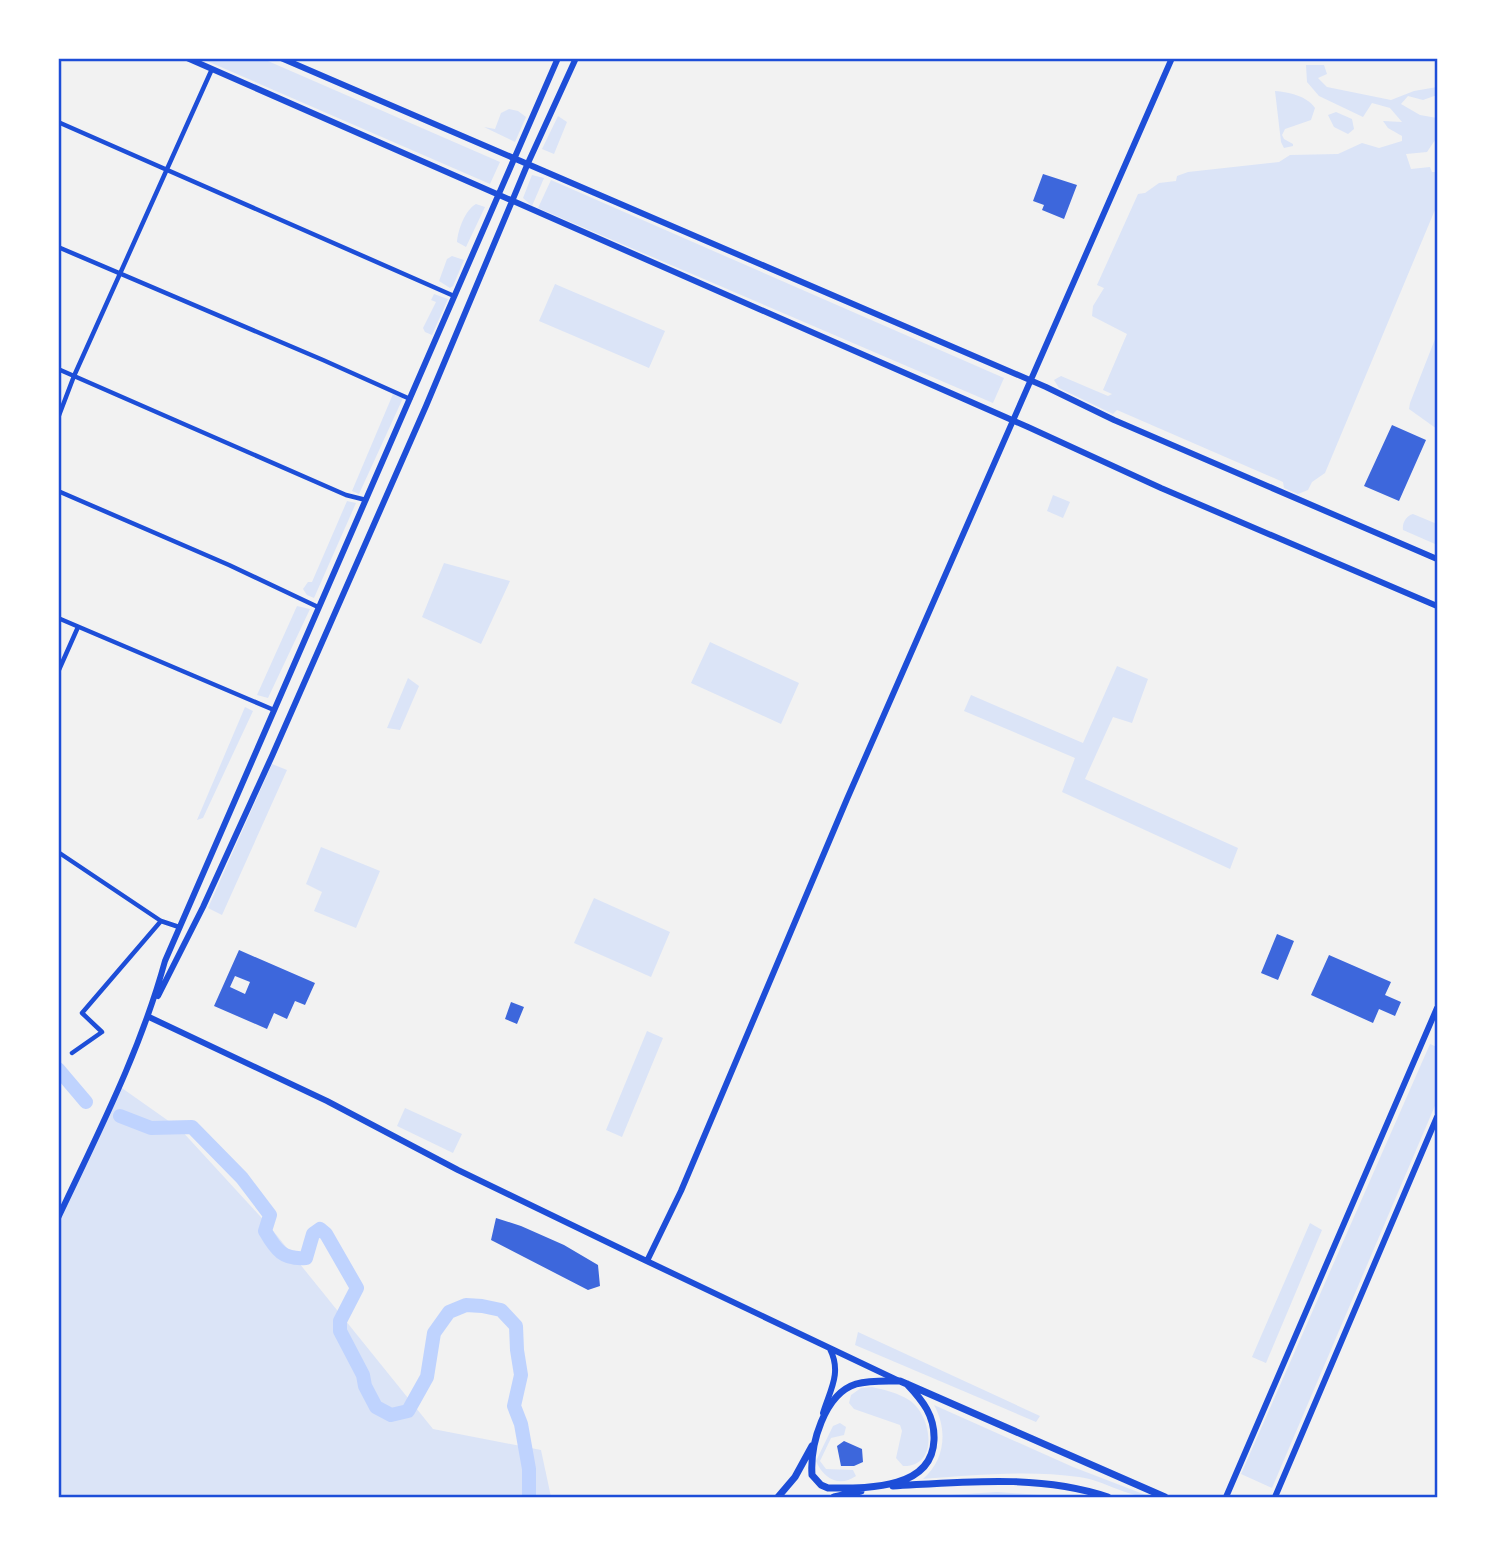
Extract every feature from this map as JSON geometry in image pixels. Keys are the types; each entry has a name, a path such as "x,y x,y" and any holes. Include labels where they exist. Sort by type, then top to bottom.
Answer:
{"main road":[{"path":"187,58 1161,488 1437,606"},
{"path":"281,58 1437,559"},
{"path":"58,1217 115,1096 149,1017 165,961 179,927 558,58"},
{"path":"152,1007 203,907 310,671 528,163 576,58"},
{"path":"647,1261 681,1191 847,799 1172,58"},
{"path":"293,663 310,671"},
{"path":"1226,1497 1434,1025 1437,1008"},
{"path":"149,1017 327,1101 458,1170 830,1349 1165,1497"},
{"path":"1275,1497 1437,1117"},
{"path":"821,1425 836,1373 835,1359 830,1349"},
{"path":"778,1497 799,1469 834,1400 841,1392 868,1382 903,1383 929,1412 934,1433 932,1454 928,1462 919,1472 878,1487 834,1497"},
{"path":"815,1439 812,1475 828,1488 993,1480 1076,1488 1108,1497"}],"street":[{"path":"58,418 74,376 212,68"},
{"path":"58,122 454,296"},
{"path":"58,247 410,399"},
{"path":"58,369 346,495 367,500"},
{"path":"58,491 318,607"},
{"path":"58,618 274,710"},
{"path":"58,672 78,627"},
{"path":"58,852 161,921 179,927"},
{"path":"72,1053 102,1032 82,1013 161,921"}],"shaded area":[{"path":"200,58 261,58 500,162 490,184"},
{"path":"1306,65 1324,65 1327,74 1318,78 1327,87 1391,100 1414,91 1437,87 1437,95 1423,100 1408,96 1401,104 1420,115 1437,118 1437,137 1427,152 1406,154 1411,169 1430,167 1432,172 1437,172 1437,205 1325,473 1312,482 1308,490 1298,494 1284,488 1283,482 1117,410 1113,414 1059,388 1054,380 1061,376 1108,396 1112,394 1103,390 1127,334 1092,316 1093,306 1104,288 1097,285 1138,194 1145,193 1159,183 1176,181 1177,176 1188,172 1279,162 1290,155 1338,154 1362,143 1379,148 1402,141 1402,136 1388,128 1383,121 1402,122 1390,108 1372,103 1363,117 1319,96 1307,82"},
{"path":"1275,91 1303,98 1315,108 1311,120 1285,129 1282,135 1293,146 1284,148 1281,142"},
{"path":"509,109 526,117 515,142 484,127 495,129 501,113"},
{"path":"1336,112 1352,119 1354,129 1348,134 1334,127 1328,115"},
{"path":"558,116 567,122 554,154 542,149"},
{"path":"532,175 544,178 532,206 523,198"},
{"path":"551,180 1004,378 993,403 538,208"},
{"path":"476,204 485,207 466,247 457,242 459,232 465,215"},
{"path":"452,256 464,260 450,288 439,281 447,259"},
{"path":"555,284 665,331 649,368 539,321"},
{"path":"434,294 448,299 432,335 423,328 436,302 431,300"},
{"path":"1437,334 1437,429 1409,409"},
{"path":"393,394 403,398 359,494 352,491"},
{"path":"1053,495 1070,502 1063,518 1047,511"},
{"path":"347,501 356,503 314,598 307,595 303,589 308,582 312,582"},
{"path":"1413,514 1437,524 1437,543 1403,530 1405,520"},
{"path":"444,563 510,581 481,644 422,617"},
{"path":"297,606 310,609 268,698 257,695"},
{"path":"710,642 799,683 781,724 691,683"},
{"path":"1117,666 1148,679 1132,723 1113,717 1085,779 1238,848 1230,869 1062,792 1075,758 964,711 971,695 1083,743"},
{"path":"408,678 419,686 400,730 387,728"},
{"path":"245,707 253,711 203,818 197,820"},
{"path":"272,764 287,770 222,915 208,908"},
{"path":"321,847 380,871 356,928 314,911 322,892 306,884"},
{"path":"594,898 670,932 651,977 574,943"},
{"path":"647,1031 663,1038 622,1137 606,1130"},
{"path":"1430,1044 1437,1047 1437,1101 1272,1488 1241,1474"},
{"path":"119,1086 180,1129 270,1227 433,1429 541,1450 551,1497 58,1497 58,1216"},
{"path":"405,1108 462,1134 453,1153 397,1126"},
{"path":"1310,1223 1322,1230 1266,1363 1252,1357"},
{"path":"858,1332 1040,1416 1036,1422 855,1345"},
{"path":"872,1387 909,1400 923,1417 927,1428 927,1450 923,1458 915,1464 903,1466 896,1458 902,1431 900,1425 854,1409 849,1403 851,1395 861,1388"},
{"path":"934,1405 1073,1467 1151,1497 1088,1479 1060,1475 1001,1474 923,1479 936,1463 942,1444 941,1424"},
{"path":"840,1423 846,1427 844,1435 831,1438 820,1461 826,1469 853,1470 856,1476 844,1481 827,1476 816,1461 833,1426"},
{"path":"997,1492 1069,1497 919,1497"}],"building":[{"path":"1043,174 1077,185 1064,219 1042,210 1044,205 1033,201"},
{"path":"1392,425 1426,440 1399,501 1364,486"},
{"path":"1277,934 1294,941 1278,980 1261,973"},
{"path":"239,950 315,983 305,1005 295,1001 287,1019 274,1013 267,1029 214,1006","holes":["235,976 250,982 245,994 230,987"]},
{"path":"1329,955 1391,982 1385,995 1401,1002 1395,1016 1379,1009 1373,1023 1311,995"},
{"path":"511,1002 524,1007 517,1024 505,1019"},
{"path":"496,1218 564,1245 598,1265 600,1286 588,1290 491,1240"},
{"path":"844,1441 862,1449 863,1462 854,1466 841,1466 837,1446"}],"waterway":[{"path":"58,1069 86,1102"},
{"path":"120,1116 151,1128 192,1127 242,1178 270,1215 265,1231 277,1248 286,1255 306,1258 313,1234 320,1229 326,1234 357,1288 340,1321 340,1331 376,1407 391,1415 408,1411 427,1377 434,1333 449,1312 466,1305 501,1310 516,1326 521,1375 514,1406 521,1424 529,1469 529,1497"}]}
